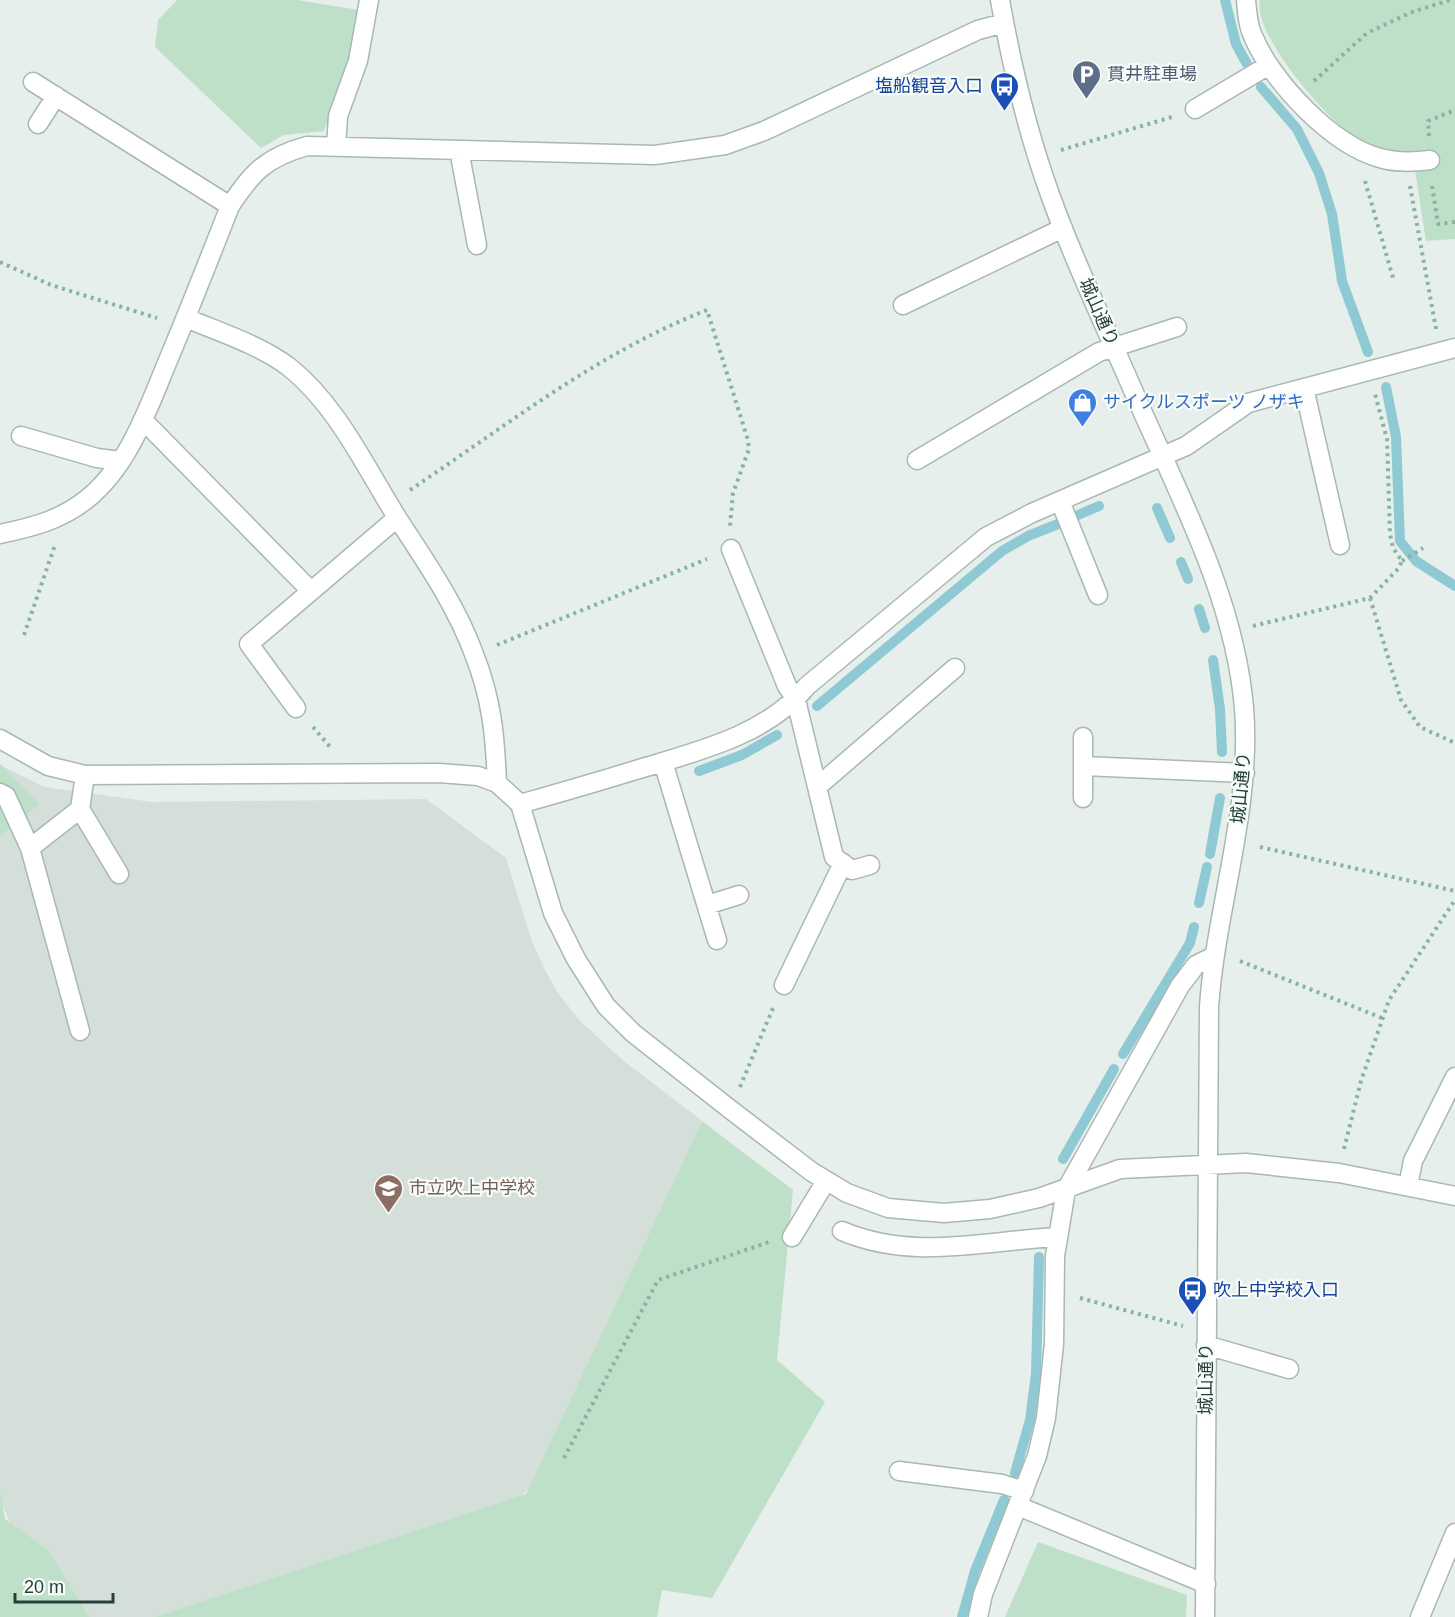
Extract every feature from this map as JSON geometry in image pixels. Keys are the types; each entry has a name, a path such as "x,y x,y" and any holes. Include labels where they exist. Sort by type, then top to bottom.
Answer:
{"street":[{"path":"336,147 338,116 358,61 369,0"},
{"name":"城山通り","path":"1000,0 1023,106 1038,158 1063,228 1220,595 1230,631 1244,707 1245,773 1236,842 1212,957 1209,1007 1205,1617"},
{"path":"1246,0 1252,35 1269,65 1296,98 1333,133 1355,149 1379,158 1407,163 1430,160"},
{"path":"0,534 36,527 61,517 87,499 109,478 143,420 230,206 247,180 269,160 307,146 655,155 725,145 764,131 978,30 1004,23"},
{"path":"1195,109 1269,65"},
{"path":"33,82 230,206"},
{"path":"38,124 56,96"},
{"path":"459,150 477,245"},
{"path":"903,305 1063,228"},
{"path":"186,318 247,345 288,367 330,412 446,596 474,654 494,717 497,783"},
{"path":"917,459 1099,352 1177,327"},
{"path":"520,804 663,762 722,743 745,732 796,700 807,686 986,537 1060,501 1163,458 1186,446 1248,403 1447,349"},
{"path":"1305,388 1340,544"},
{"path":"143,420 311,591"},
{"path":"21,436 97,458 120,461"},
{"path":"1060,501 1098,595"},
{"path":"296,708 249,644 311,591 393,511"},
{"path":"731,549 787,686 796,700 834,857 852,870 870,865"},
{"path":"817,787 956,668"},
{"path":"1083,737 1083,798"},
{"path":"0,739 48,766 85,775 448,773 478,776 497,783 520,804 554,913 576,959 606,1006 633,1033 731,1110 826,1181 868,1202 914,1212 944,1213 990,1209 1066,1190 1120,1169 1208,1164 1290,1166 1455,1196"},
{"path":"663,762 717,940"},
{"path":"1083,766 1245,773"},
{"path":"85,775 80,809 119,874"},
{"path":"0,793 6,796 30,848 80,1030"},
{"path":"30,848 80,809"},
{"path":"783,986 843,863"},
{"path":"706,905 739,895"},
{"path":"978,1617 983,1594 1021,1499 1046,1419 1054,1344 1057,1237 1066,1190 1180,986 1196,965 1212,957"},
{"path":"1408,1186 1413,1161 1455,1077"},
{"path":"792,1237 826,1181"},
{"path":"842,1231 878,1242 942,1249 1057,1237"},
{"path":"1206,1345 1289,1369"},
{"path":"899,1471 1002,1484 1021,1499 1206,1584"},
{"path":"1420,1617 1440,1564 1455,1533"}],"path":[{"path":"1296,98 1367,33 1412,12 1450,0"},
{"path":"1038,158 1195,109"},
{"path":"1355,149 1394,281"},
{"path":"1407,163 1447,349"},
{"path":"0,262 51,285 156,317 167,320 186,318"},
{"path":"393,511 618,351 658,329 707,310 749,449 733,493 730,518 731,549 474,654"},
{"path":"24,635 55,546"},
{"path":"1402,561 1423,548"},
{"path":"1370,598 1401,700 1420,727 1455,742"},
{"path":"296,708 337,756 335,773"},
{"path":"1236,842 1455,891"},
{"path":"1341,1158 1360,1081 1389,1000 1455,900"},
{"path":"1212,957 1239,961 1382,1018"},
{"path":"731,1110 750,1058 783,986"},
{"path":"564,1458 658,1280 767,1244 773,1236"},
{"path":"1054,1291 1191,1328"}],"shaded area":[{"name":"市立吹上中学校","path":"0,765 45,787 152,802 426,799 506,858 532,942 558,993 580,1021 625,1062 793,1190 760,1238 506,1513 229,1617 50,1617 0,1499"}],"green space":[{"path":"177,0 297,0 359,10 350,60 324,131 284,135 261,148 155,47 158,20"},
{"path":"1260,0 1455,0 1455,239 1426,241 1412,151 1388,149 1366,142 1351,134 1324,110 1292,73 1278,52 1267,32 1261,14"},
{"path":"0,764 39,804 0,837"},
{"path":"702,1122 793,1190 777,1360 825,1402 712,1598 662,1590 657,1617 155,1617 526,1494"},
{"path":"0,1490 5,1519 48,1550 89,1617 0,1617"},
{"path":"1038,1542 1187,1595 1186,1617 1005,1617"}],"waterway":[{"path":"1225,0 1236,44 1247,64"},
{"path":"1261,87 1297,129 1319,173 1332,214 1342,281 1368,352"},
{"path":"1386,387 1396,437 1400,541 1416,561 1455,586"},
{"path":"1078,515 1099,506"},
{"path":"1157,508 1170,538"},
{"path":"817,706 1002,551 1028,536 1058,524"},
{"path":"1181,562 1188,579"},
{"path":"1199,609 1205,628"},
{"path":"1213,660 1220,709 1222,752"},
{"path":"699,771 742,755 777,735"},
{"path":"1210,854 1220,798"},
{"path":"1199,903 1207,867"},
{"path":"1123,1054 1190,943 1194,927"},
{"path":"1063,1159 1114,1069"},
{"path":"1015,1473 1030,1420 1036,1374 1039,1257"},
{"path":"962,1617 975,1571 1004,1500"}],"place":[{"name":"貫井駐車場","path":"1086,100"},
{"name":"塩船観音入口","path":"1004,112"},
{"name":"サイクルスポーツ ノザキ","path":"1082,428"},
{"name":"市立吹上中学校","path":"388,1214"},
{"name":"吹上中学校入口","path":"1192,1316"}]}
